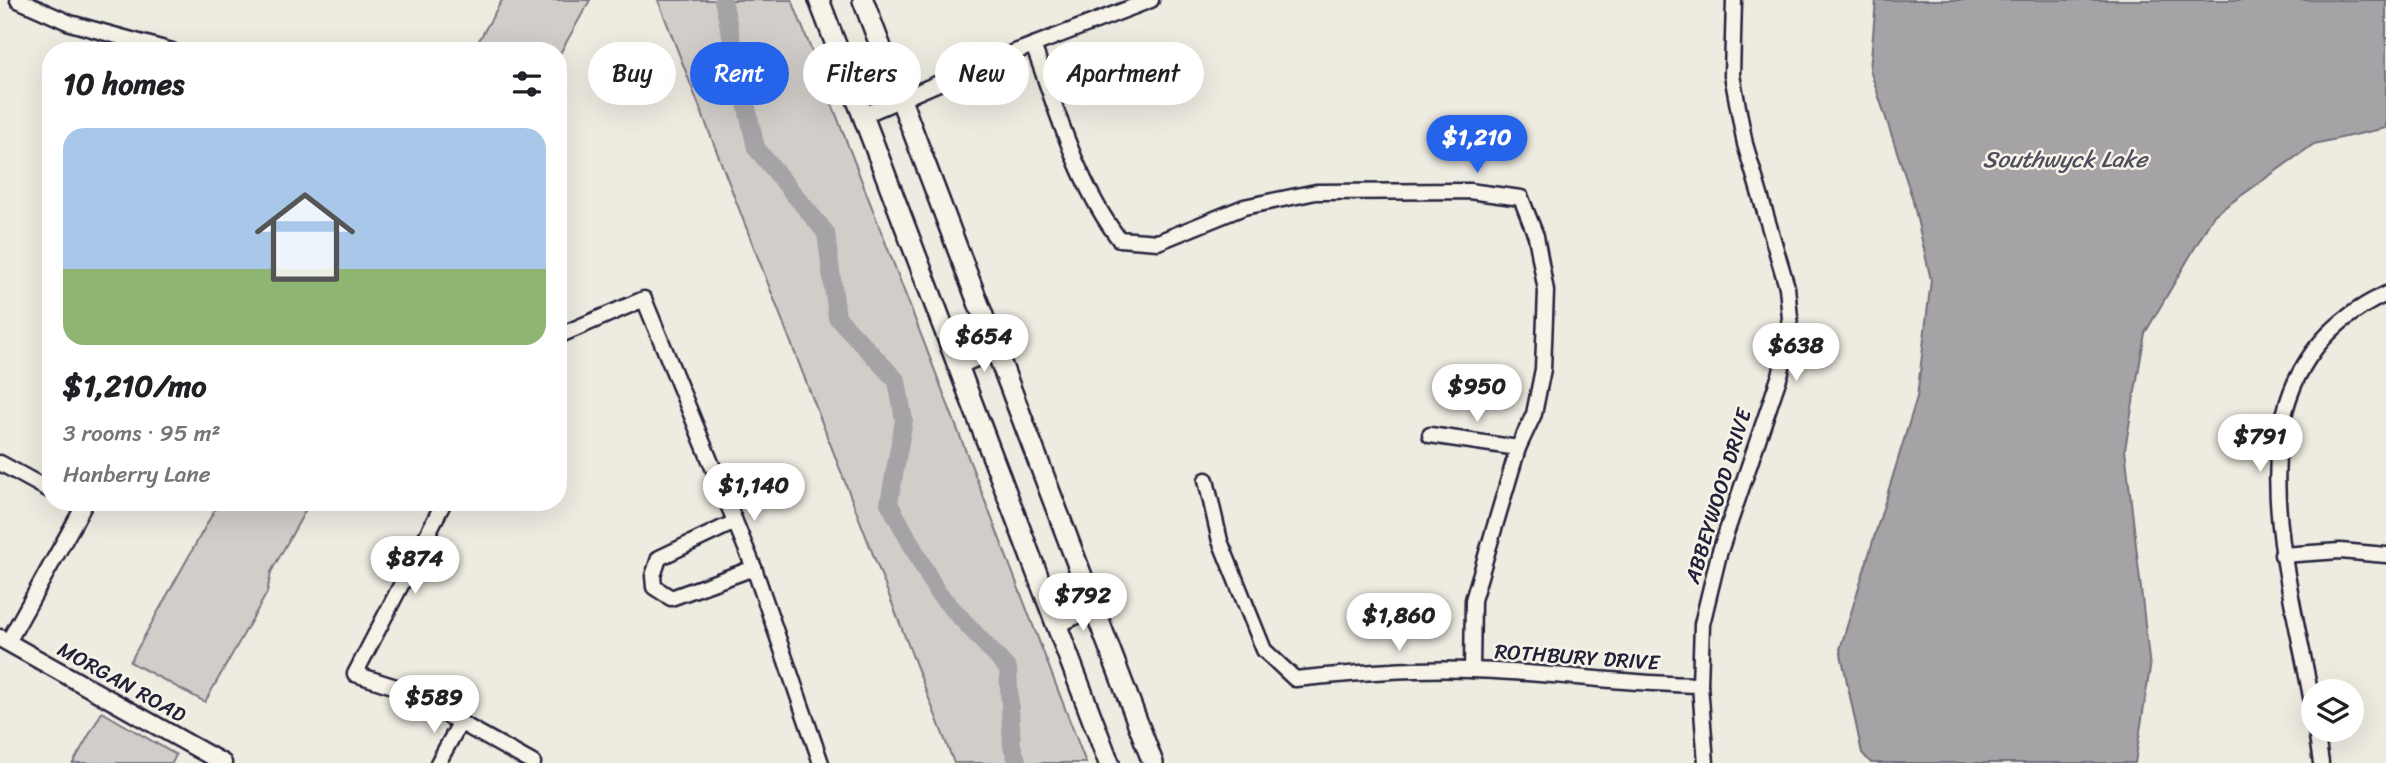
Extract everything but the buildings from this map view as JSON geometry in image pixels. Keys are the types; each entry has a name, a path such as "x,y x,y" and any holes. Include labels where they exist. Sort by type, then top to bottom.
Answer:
{"main road":[{"path":"820,0 1109,763"},
{"path":"863,0 879,42"},
{"path":"902,105 1153,763"},
{"path":"958,364 995,348"},
{"path":"1056,623 1093,606"}],"street":[{"path":"18,0 70,23 139,42"},
{"path":"921,90 1151,0"},
{"name":"ABBEYWOOD DRIVE","path":"1706,763 1700,685 1705,612 1723,542 1781,372 1790,318 1787,287 1745,144 1732,75 1734,0"},
{"path":"1033,45 1104,219 1119,239 1158,242 1244,207 1316,192 1469,191 1521,198 1536,236 1546,291 1543,369 1534,414 1518,448 1473,600 1472,670"},
{"path":"864,115 886,105"},
{"path":"2307,679 2282,555 2278,445 2294,382 2313,349 2344,319 2386,294"},
{"path":"567,332 644,299 754,568 821,763"},
{"path":"1430,435 1518,448"},
{"path":"0,463 42,486"},
{"name":"ROTHBURY DRIVE","path":"1206,480 1220,541 1264,650 1295,679 1387,670 1472,670 1649,684 1700,685"},
{"path":"4,640 76,511"},
{"path":"439,511 355,674 396,687 533,763"},
{"path":"735,522 659,558 653,576 653,587 671,598 754,568"},
{"path":"2282,555 2340,551 2386,555"},
{"name":"MORGAN ROAD","path":"4,640 223,763"},
{"path":"438,763 460,723"},
{"path":"2318,742 2321,762"}],"shaded area":[{"path":"502,0 590,0 566,42 478,42"},
{"path":"658,0 792,0 808,42 803,42 803,105 832,105 1086,763 954,763 699,105 789,105 789,42 690,42 690,82"},
{"path":"214,511 305,511 271,572 267,593 205,702 130,662"},
{"path":"102,712 176,755 172,763 73,763"}],"water":[{"name":"Southwyck Lake","path":"1876,0 2386,0 2386,128 2314,144 2214,215 2145,333 2125,449 2150,668 2135,763 1871,763 1862,753 1840,649 1917,397 1931,280 1912,197 1870,70"}],"waterway":[{"path":"723,0 756,148 826,233 837,317 897,381 904,420 889,503 937,592 1008,669 1012,746 1018,763"}]}
